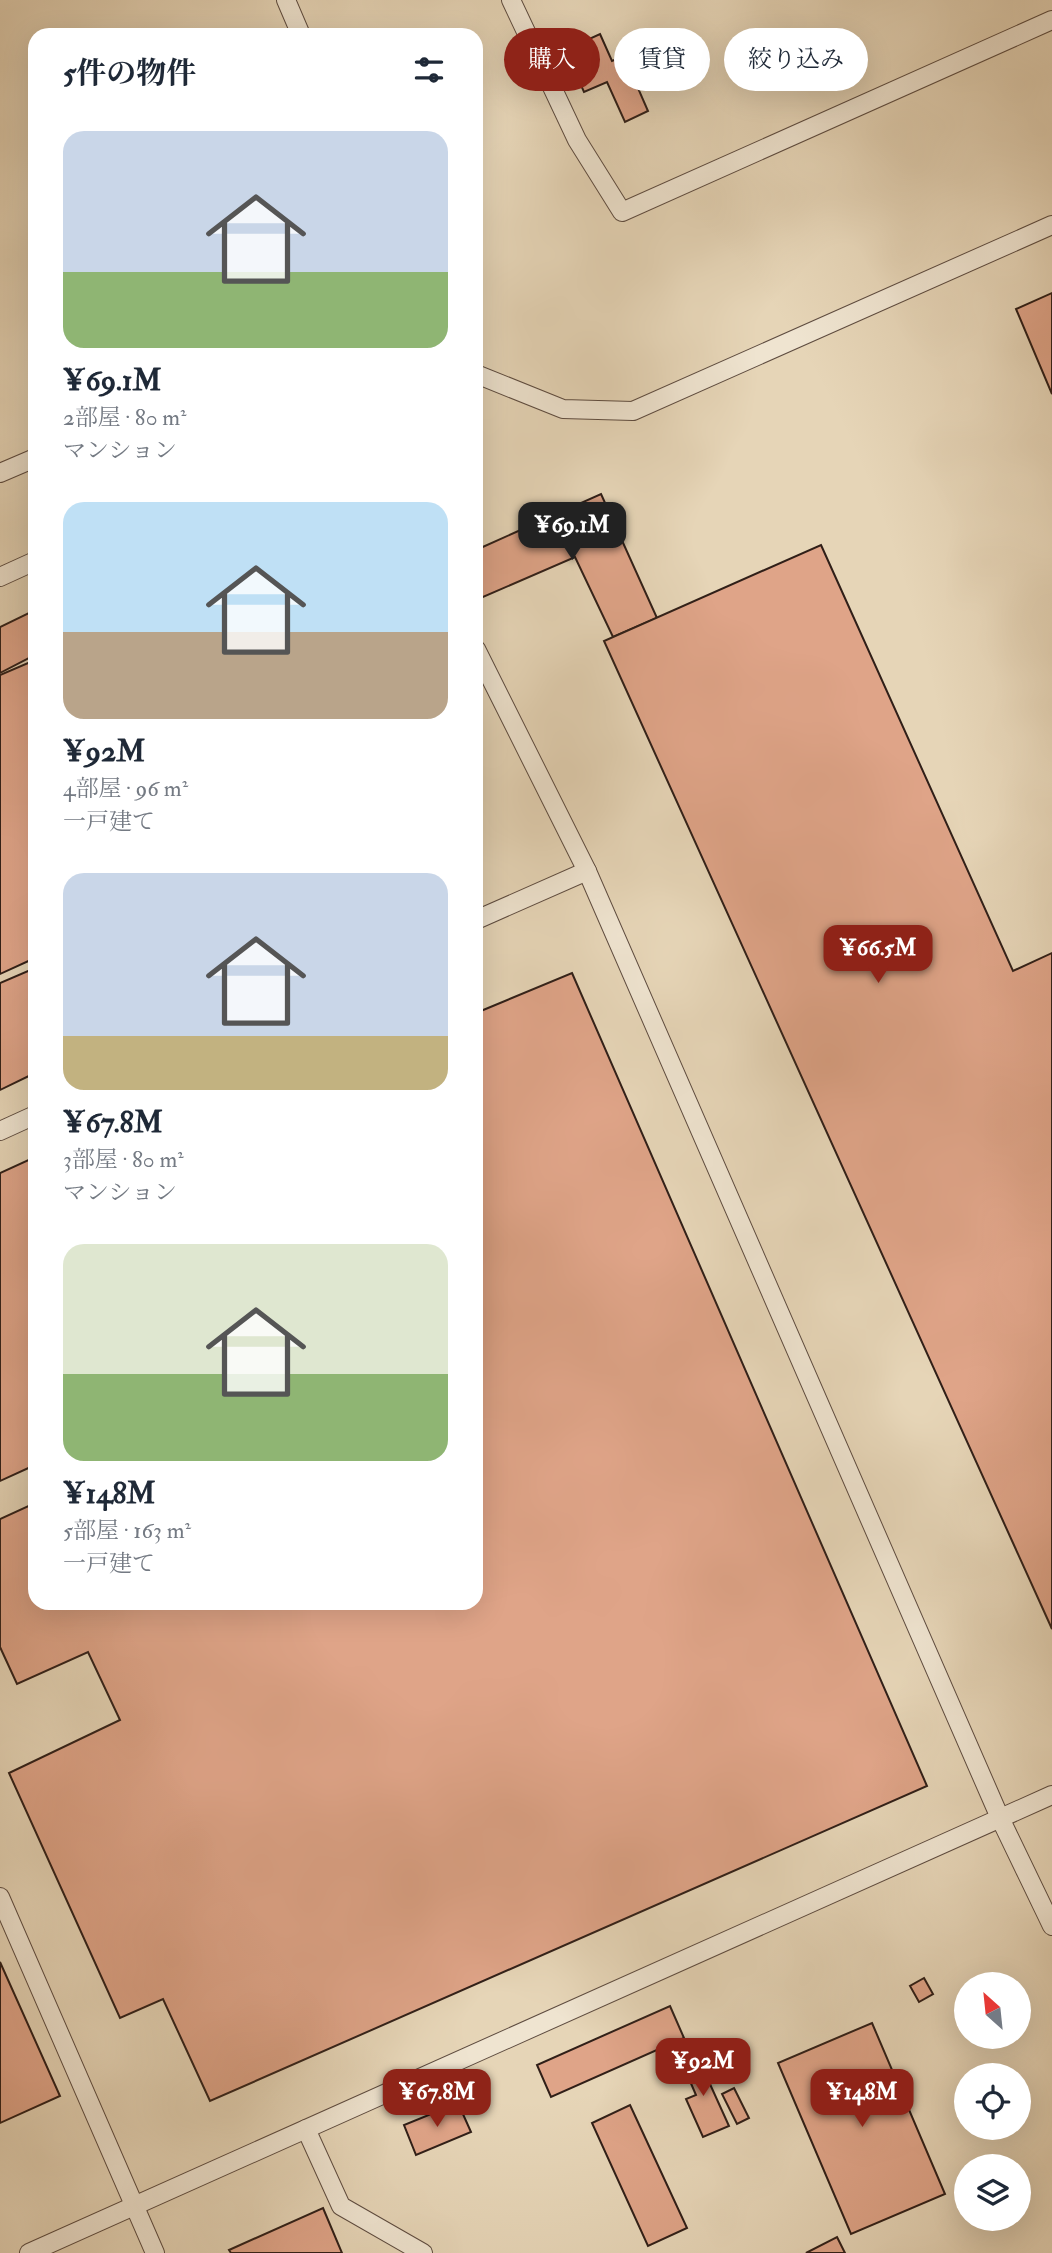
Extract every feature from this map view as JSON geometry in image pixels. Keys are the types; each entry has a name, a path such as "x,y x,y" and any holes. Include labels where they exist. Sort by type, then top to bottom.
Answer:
{"lane":[{"path":"286,0 298,28"},
{"path":"511,0 577,140 622,212 1052,20"},
{"path":"483,377 563,409 633,411 1052,225"},
{"path":"483,389 527,395"},
{"path":"0,473 28,461"},
{"path":"0,577 28,564"},
{"path":"483,663 587,871 1000,1818 1052,1926"},
{"path":"483,917 587,871"},
{"path":"0,1131 28,1118"},
{"path":"29,2253 1052,1795"},
{"path":"0,1897 155,2253"},
{"path":"306,2129 341,2206 424,2253"}],"building":[{"path":"600,34 612,61 614,60 614,91 639,91 648,111 625,122 607,82 600,85"},
{"path":"1052,293 1052,394 1016,309"},
{"path":"601,494 657,618 613,637 575,557 483,597 483,547"},
{"path":"821,545 1013,971 1052,953 1052,1629 604,641"},
{"path":"28,613 28,659 0,673 0,627"},
{"path":"28,663 28,961 0,974 0,675"},
{"path":"28,971 28,1076 0,1090 0,983"},
{"path":"572,973 927,1786 210,2101 163,1999 120,2018 9,1773 120,1720 88,1652 17,1684 0,1647 0,1519 28,1506 28,1610 483,1610 483,1010"},
{"path":"28,1160 28,1468 0,1481 0,1173"},
{"path":"0,1962 60,2096 0,2123"},
{"path":"924,1978 933,1994 919,2002 910,1986"},
{"path":"670,2006 684,2038 551,2097 537,2065"},
{"path":"872,2023 945,2194 851,2234 778,2063"},
{"path":"695,2051 729,2126 703,2137 686,2099 696,2095 680,2058"},
{"path":"734,2088 749,2118 737,2124 722,2094"},
{"path":"458,2103 471,2132 416,2155 404,2125"},
{"path":"630,2105 687,2228 648,2246 592,2123"},
{"path":"323,2208 342,2253 231,2253 229,2250"},
{"path":"837,2237 845,2253 806,2253"}]}
